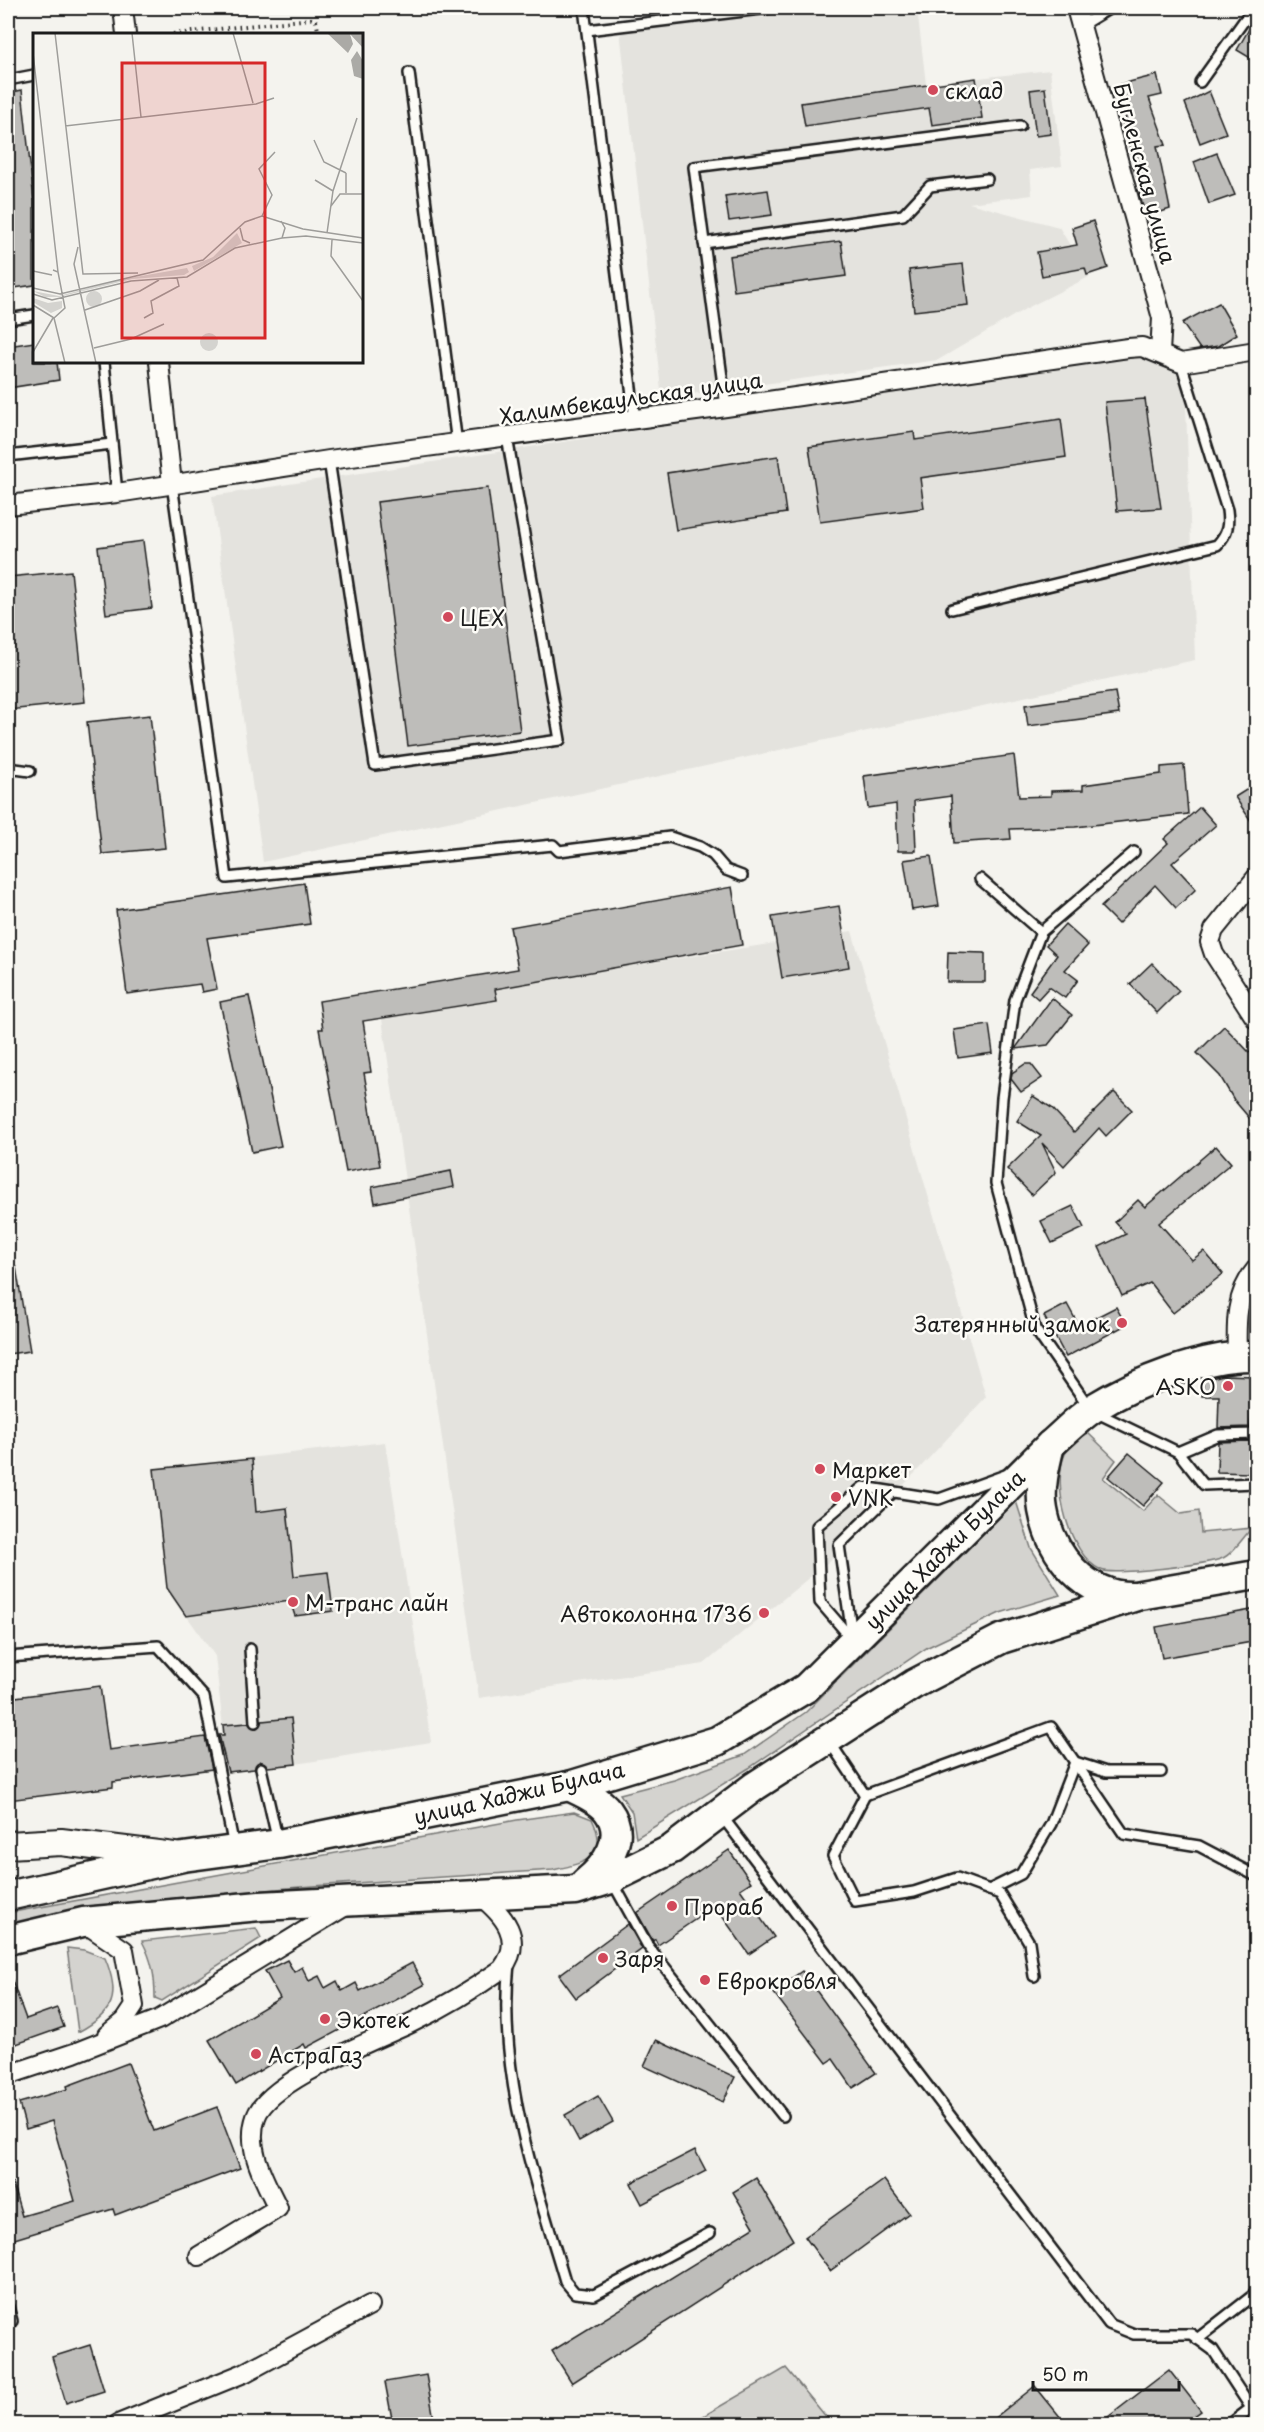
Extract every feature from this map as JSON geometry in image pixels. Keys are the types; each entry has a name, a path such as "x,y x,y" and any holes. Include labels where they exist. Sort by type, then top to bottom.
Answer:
{"main road":[{"name":"улица Хаджи Булача","path":"8,1896 183,1857 279,1844 568,1786 717,1741 806,1688 1027,1467 1090,1410 1175,1371 1247,1356"},
{"path":"1050,1445 1045,1467 1043,1508 1050,1532 1066,1561 1079,1578 1095,1588 1115,1596 1140,1595"},
{"path":"8,1940 83,1922 260,1906 576,1890 611,1879 672,1849 755,1786 914,1684 1001,1639 1140,1595 1253,1573"},
{"path":"568,1786 608,1811 614,1825 612,1853 604,1867 576,1890"},
{"path":"61,1842 72,1882"},
{"path":"8,1845 61,1842 183,1857"}],"street":[{"path":"123,8 126,33"},
{"name":"Бугленская улица","path":"1079,16 1162,318 1160,352"},
{"name":"Халимбекаульская улица","path":"8,505 117,493 329,460 635,420 1142,346 1181,363"},
{"path":"1181,363 1257,351"},
{"path":"159,363 172,484"},
{"path":"1257,878 1214,930 1210,942 1214,954 1257,1019"},
{"path":"1247,1356 1235,1321 1241,1295 1257,1269"},
{"path":"199,2256 278,2208 259,2168 254,2141 256,2115 270,2100 297,2079 325,2063 430,2013 489,1978 510,1958 512,1948 507,1924 501,1913 479,1895"},
{"path":"8,2075 74,2053 160,2019 354,1901"},
{"path":"74,2053 103,2037 124,2021 134,2006 124,1950 83,1922"},
{"path":"118,2424 243,2373 370,2305"}],"lane":[{"path":"584,8 635,420"},
{"path":"587,30 769,8"},
{"path":"1079,16 1110,8"},
{"path":"1200,82 1253,8"},
{"path":"409,73 457,444"},
{"path":"8,80 33,75"},
{"path":"726,407 694,167 1020,126"},
{"path":"704,243 903,215 930,186 987,179"},
{"path":"8,319 33,315"},
{"path":"104,363 117,493"},
{"path":"952,609 1193,552 1217,545 1222,540 1229,524 1227,510 1181,363"},
{"path":"329,460 375,765 560,740 507,437"},
{"path":"8,456 112,444"},
{"path":"172,484 227,878 553,845 559,851 670,837 700,847 713,855 726,870 742,876"},
{"path":"8,768 30,771"},
{"path":"1134,852 1041,932 1015,1000 1002,1098 996,1183 1035,1329 1090,1410 1178,1452 1204,1485 1257,1483"},
{"path":"980,879 1041,932"},
{"path":"1178,1452 1218,1435 1257,1434"},
{"path":"853,1640 820,1602 817,1526 863,1487 939,1499 1027,1467"},
{"path":"853,1640 839,1545 893,1492"},
{"path":"8,1657 158,1646 204,1697 234,1849"},
{"path":"250,1649 255,1722"},
{"path":"1034,1976 1029,1942 1000,1894 957,1878 915,1892 855,1901 833,1856 865,1795 1051,1727 1124,1834 1199,1846 1257,1876"},
{"path":"828,1739 865,1795"},
{"path":"1075,1762 1106,1772 1161,1772"},
{"path":"989,1890 1021,1874 1051,1824 1075,1762"},
{"path":"261,1768 279,1844"},
{"path":"719,1813 1109,2324 1134,2334 1191,2334 1213,2350 1254,2407 1230,2424"},
{"path":"611,1879 648,1946 783,2116"},
{"path":"510,1958 507,2022 519,2123 564,2281 575,2293 594,2295 710,2233"},
{"path":"1197,2339 1257,2293"},
{"path":"8,2307 12,2321"}],"path":[{"path":"181,33 311,18 316,21 319,33"}],"shaded area":[{"path":"728,8 917,8 926,84 1050,70 1062,166 1030,170 1032,195 969,203 1059,227 1089,277 1025,309 938,360 662,398 619,22"},
{"path":"1140,353 1185,379 1195,660 263,862 212,496"},
{"path":"852,931 986,1397 844,1549 704,1664 479,1698 380,1005"},
{"path":"1088,1433 1116,1460 1103,1478 1143,1511 1158,1495 1181,1514 1199,1511 1201,1533 1252,1528 1231,1553 1223,1558 1182,1566 1123,1572 1101,1570 1080,1550 1072,1535 1066,1518 1060,1483 1065,1454 1072,1445"},
{"name":"М-транс лайн","path":"385,1442 431,1742 296,1764 228,1772 215,1656 167,1588 154,1469"},
{"path":"1016,1501 1031,1548 1060,1595 1000,1613 928,1647 749,1768 636,1838 632,1812 620,1794 674,1780 744,1755 806,1712"},
{"path":"574,1812 592,1819 597,1832 596,1850 584,1861 553,1870 348,1883 211,1895 75,1912 8,1924 8,1913 517,1820"},
{"path":"256,1928 261,1938 162,2001 155,1998 152,1968 142,1941"},
{"path":"67,1948 84,1950 105,1958 113,1983 111,2002 107,2010 100,2018 78,2032"},
{"path":"786,2368 832,2424 695,2424 695,2421"}],"building":[{"path":"1257,15 1257,62 1237,50"},
{"path":"1157,75 1162,95 1149,98 1166,145 1157,146 1170,209 1146,217 1139,193 1145,191 1132,166 1136,165 1122,122 1126,121 1121,84"},
{"name":"склад","path":"976,78 982,118 932,125 929,108 805,126 801,103"},
{"path":"1045,88 1051,134 1036,136 1030,90"},
{"path":"22,90 33,192 33,285 8,289 8,93"},
{"path":"1209,91 1226,133 1200,143 1185,103"},
{"path":"1217,153 1235,195 1209,204 1194,162"},
{"path":"768,190 772,215 729,221 725,196"},
{"path":"1093,221 1108,268 1087,275 1085,268 1042,276 1037,252 1077,245 1072,228"},
{"path":"841,241 846,276 734,291 729,256"},
{"path":"963,264 968,305 914,311 909,270"},
{"path":"1219,303 1237,334 1218,346 1200,349 1182,323"},
{"path":"33,342 33,363 57,363 59,380 8,388 8,346"},
{"path":"1145,399 1161,508 1117,511 1105,402"},
{"path":"1061,419 1066,457 920,478 924,508 820,522 809,447 914,432 915,440"},
{"path":"778,456 786,513 676,530 667,473"},
{"name":"ЦЕХ","path":"488,488 520,731 408,746 377,502"},
{"path":"143,541 152,608 106,614 98,547"},
{"path":"71,571 85,702 8,710 8,577"},
{"path":"1115,692 1119,714 1028,726 1025,705"},
{"path":"150,715 165,848 102,854 87,722"},
{"path":"1014,755 1019,797 1051,796 1051,791 1083,790 1083,785 1161,774 1161,767 1184,765 1188,814 1075,827 1010,829 1011,839 954,843 951,796 914,801 916,851 898,851 896,804 868,808 864,776"},
{"path":"1257,783 1257,830 1235,797"},
{"path":"1200,807 1216,825 1172,863 1196,889 1176,908 1155,885 1118,924 1101,907 1168,843 1164,839"},
{"path":"931,856 939,906 912,910 904,860"},
{"path":"304,883 310,924 207,938 217,989 202,992 200,984 127,994 116,910"},
{"path":"732,887 742,945 495,989 497,1000 363,1021 371,1072 364,1073 380,1166 346,1172 319,1029 323,1029 319,1001 518,969 510,927"},
{"path":"839,906 849,967 782,978 772,917"},
{"path":"1065,924 1088,945 1065,970 1078,980 1065,998 1049,987 1038,999 1030,992 1057,955 1046,945"},
{"path":"948,952 985,953 985,982 947,982"},
{"path":"1152,963 1179,991 1157,1013 1130,984"},
{"path":"249,996 281,1146 252,1152 220,1002"},
{"path":"1052,998 1072,1015 1048,1045 1015,1049"},
{"path":"989,1025 993,1053 958,1058 954,1030"},
{"path":"1224,1026 1249,1052 1257,1048 1257,1127 1234,1100 1220,1076 1197,1053"},
{"path":"1025,1064 1031,1064 1042,1078 1021,1092 1011,1079 1012,1073"},
{"path":"1114,1092 1132,1110 1106,1136 1099,1128 1064,1166 1042,1143 1056,1172 1032,1195 1007,1169 1041,1136 1017,1121 1033,1096 1052,1108 1074,1132"},
{"path":"1216,1146 1231,1163 1159,1223 1192,1260 1204,1251 1223,1274 1173,1313 1150,1283 1122,1296 1099,1247 1126,1234 1115,1222 1138,1200 1145,1207"},
{"path":"451,1171 454,1187 375,1203 372,1187"},
{"path":"1073,1206 1084,1228 1052,1243 1041,1221"},
{"path":"16,1267 30,1351 8,1354 8,1268"},
{"path":"1067,1304 1079,1326 1116,1307 1126,1325 1066,1357 1044,1316"},
{"path":"1223,1375 1254,1376 1250,1427 1218,1428 1219,1396 1202,1396 1203,1380"},
{"path":"1250,1441 1249,1473 1217,1472 1218,1442"},
{"path":"1129,1453 1164,1482 1143,1506 1108,1477"},
{"path":"252,1459 256,1512 287,1508 294,1576 328,1572 333,1611 295,1616 290,1601 186,1616 167,1588 154,1469"},
{"path":"1257,1609 1257,1641 1162,1658 1156,1627"},
{"path":"100,1686 109,1750 205,1737 212,1769 113,1782 113,1787 8,1800 8,1698"},
{"path":"291,1718 296,1764 268,1767 260,1761 254,1769 228,1772 219,1735 224,1735 223,1725 248,1723 256,1729 262,1721"},
{"path":"729,1850 751,1882 740,1889 774,1937 749,1954 715,1906 658,1945 655,1939 653,1941 637,1913"},
{"path":"628,1924 642,1949 576,1998 559,1975"},
{"path":"287,1960 294,1972 302,1967 309,1981 319,1976 325,1988 337,1981 342,1991 356,1983 360,1991 412,1963 424,1985 306,2048 304,2044 236,2085 209,2040 280,1998 265,1971"},
{"path":"802,1971 876,2073 853,2088 833,2059 827,2063 773,1992"},
{"path":"8,1975 10,1975 26,2019 57,2008 64,2027 8,2047"},
{"path":"656,2040 735,2077 723,2102 644,2066"},
{"path":"128,2063 154,2131 217,2107 240,2168 115,2215 113,2209 8,2241 8,2182 12,2182 22,2216 75,2201 52,2121 26,2129 19,2103 68,2089 67,2086"},
{"path":"598,2096 613,2122 579,2141 565,2115"},
{"path":"695,2150 706,2171 642,2204 631,2183"},
{"path":"756,2178 793,2240 572,2383 552,2351 754,2227 733,2192"},
{"path":"884,2180 909,2213 830,2271 805,2237"},
{"path":"90,2345 104,2391 66,2403 52,2357"},
{"path":"1169,2370 1201,2411 1183,2424 1099,2424"},
{"path":"426,2375 434,2419 393,2424 385,2382"},
{"path":"1035,2386 1066,2424 987,2424"}],"place":[{"name":"склад","path":"933,90"},
{"name":"ЦЕХ","path":"448,617"},
{"name":"Затерянный замок","path":"1122,1323"},
{"name":"ASKO","path":"1228,1386"},
{"name":"Маркет","path":"820,1469"},
{"name":"VNK","path":"836,1497"},
{"name":"М-транс лайн","path":"293,1602"},
{"name":"Автоколонна 1736","path":"764,1613"},
{"name":"Прораб","path":"672,1906"},
{"name":"Заря","path":"603,1958"},
{"name":"Еврокровля","path":"705,1980"},
{"name":"Экотек","path":"325,2019"},
{"name":"АстраГаз","path":"256,2054"}]}
